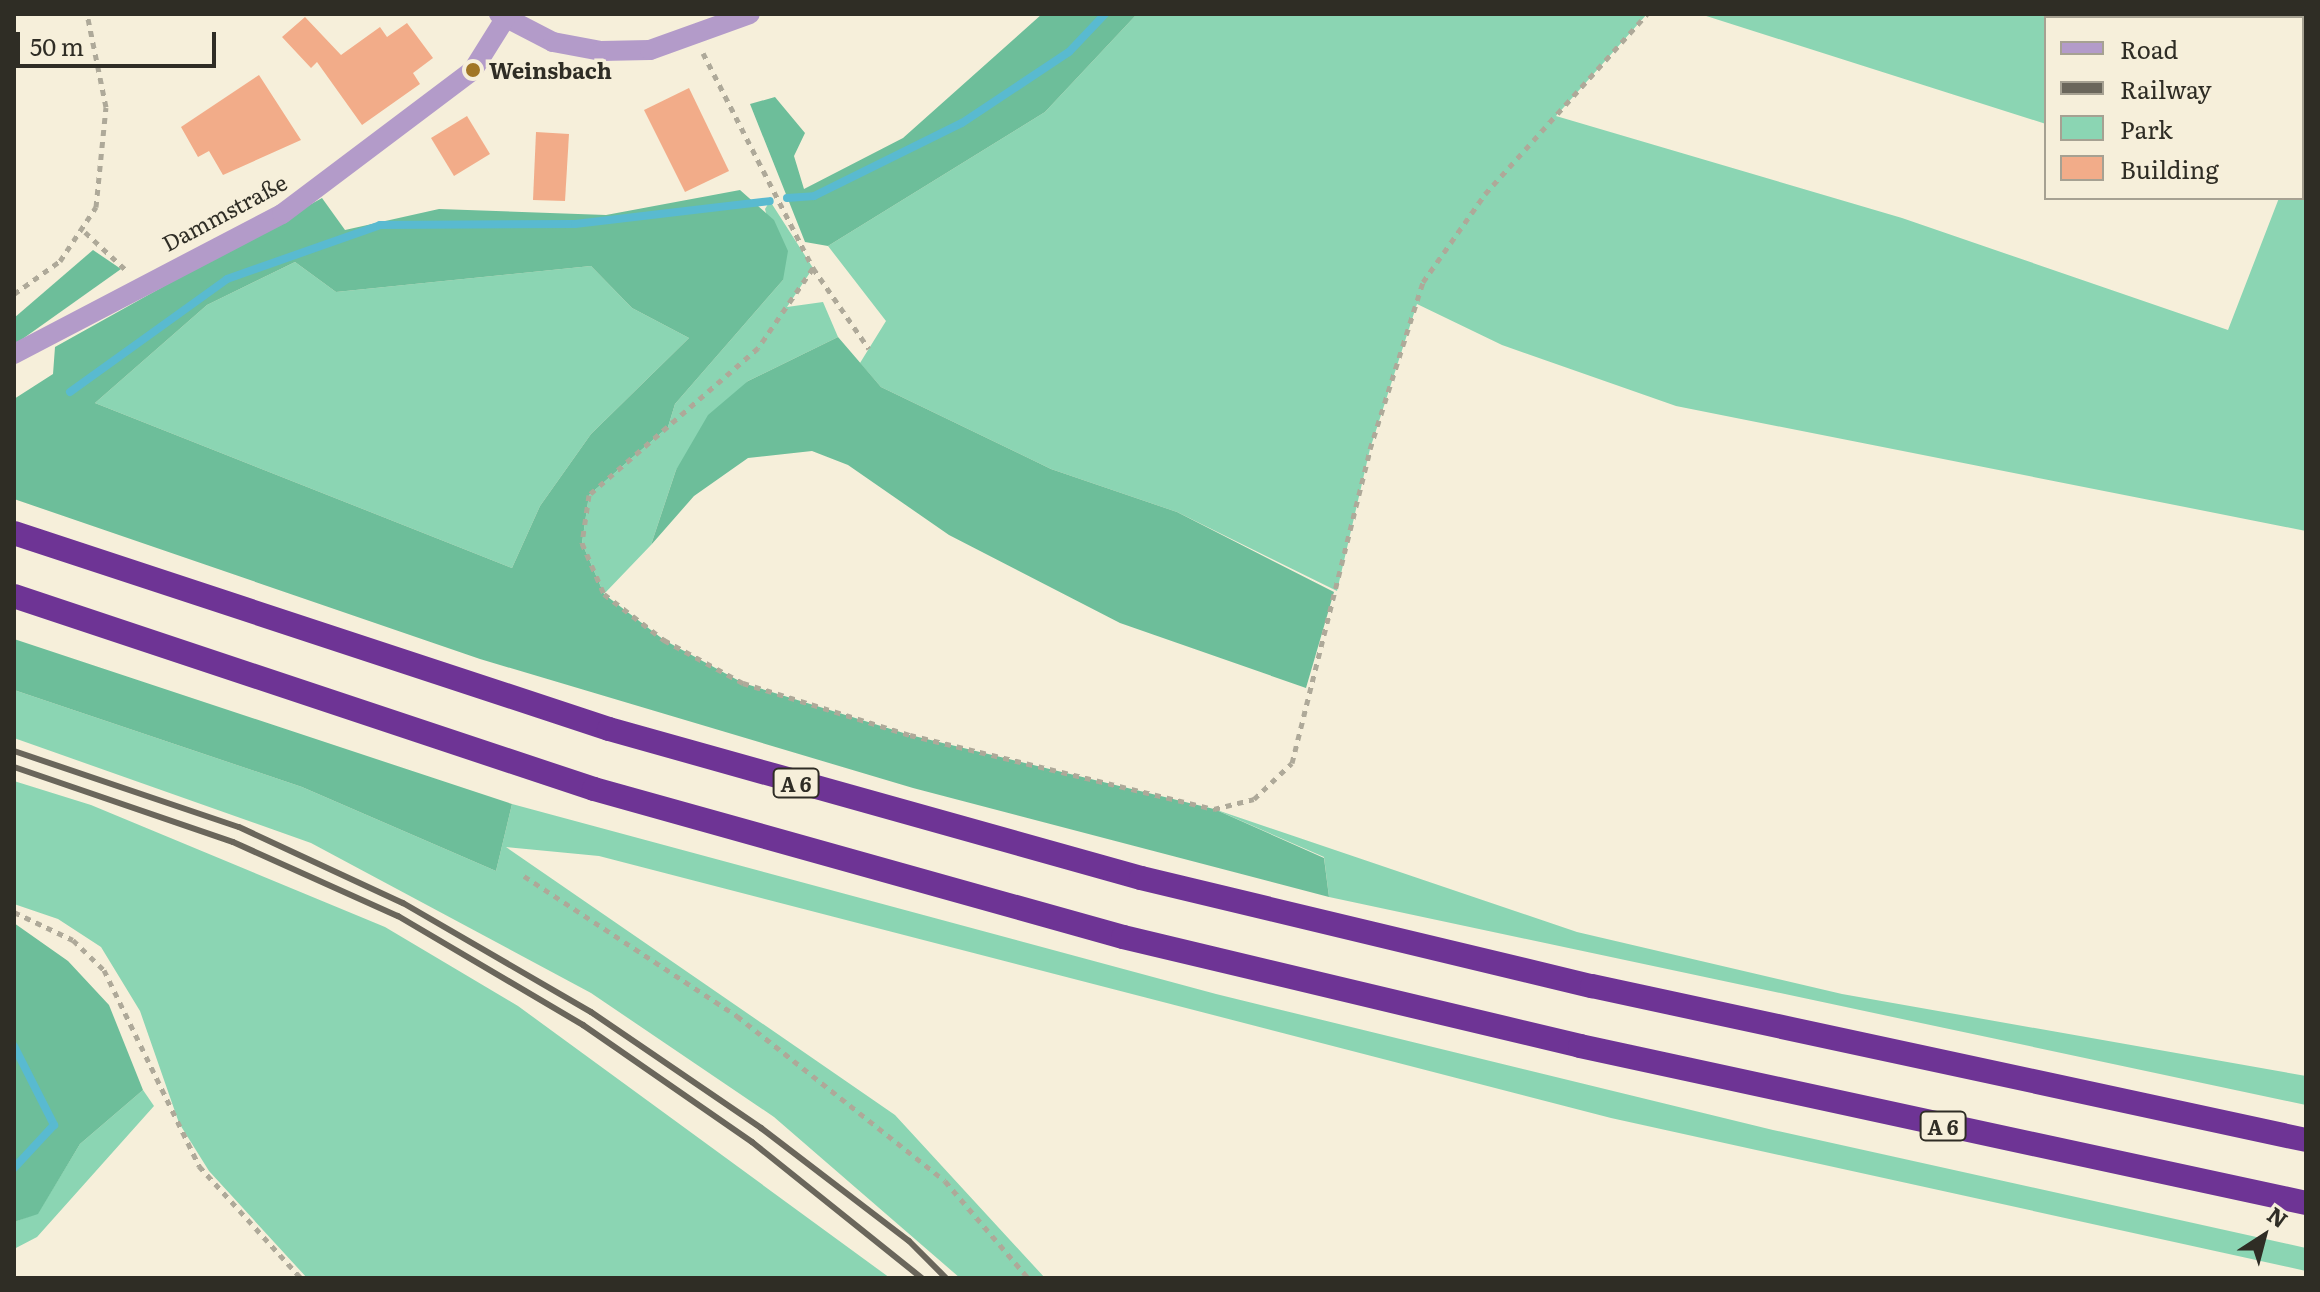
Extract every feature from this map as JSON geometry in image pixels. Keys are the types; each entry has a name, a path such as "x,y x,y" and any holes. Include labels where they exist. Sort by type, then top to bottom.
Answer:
{"highway":[{"name":"A 6","path":"14,533 609,729 1141,878 1592,986 2306,1140"},
{"name":"A 6","path":"14,596 594,789 1123,937 1580,1046 2306,1203"}],"street":[{"path":"502,17 553,42 601,51 696,38 750,14"},
{"name":"Dammstraße","path":"14,354 137,285 282,214 473,70 502,17"}],"path":[{"path":"14,294 85,232 96,207 106,107 87,14"},
{"path":"813,268 758,348 589,495 582,543 604,594 664,640 774,692 910,735 1214,809 1254,799 1292,763 1370,449 1423,282 1485,194 1647,14"},
{"path":"696,38 813,268 869,349"},
{"path":"85,232 111,250 137,285"},
{"path":"524,876 737,1016 945,1181 1028,1278"},
{"path":"14,912 73,940 104,970 199,1166 301,1278"}],"green space":[{"path":"1042,14 1137,14 1045,112 828,246 805,242 750,104 775,97 805,133 794,156 804,189 903,138"},
{"path":"1137,14 1647,14 1556,116 1902,218 2228,330 2278,200 2304,200 2304,16 2044,16 2044,123 1700,14 2306,14 2306,531 1676,406 1502,345 1417,304 1370,449 1337,591 1177,512 1051,469 881,387 860,363 886,321 828,246 1045,112"},
{"path":"740,190 774,220 788,251 783,280 675,404 668,427 589,495 582,543 604,594 664,640 743,683 910,735 1214,809 1324,858 1329,897 913,788 480,659 14,499 14,399 53,374 55,347 322,198 345,230 439,209 606,215","holes":["295,262 336,292 591,266 632,308 689,338 591,434 540,506 512,568 95,403 207,305"]},
{"path":"770,201 813,268 787,307 823,302 838,337 748,381 676,470 651,545 604,594 582,543 589,495 668,427 675,404 783,280 765,209"},
{"path":"93,250 121,269 14,345 14,318"},
{"path":"295,262 336,292 591,266 632,308 689,338 591,434 540,506 512,568 95,403 207,305"},
{"path":"838,337 881,387 1051,469 1177,512 1334,592 1306,688 1120,623 949,535 848,465 812,451 748,458 694,496 651,545 676,470 708,415 748,381"},
{"path":"14,639 512,804 496,871 302,787 14,690"},
{"path":"14,690 302,787 496,871 512,804 1216,994 1773,1130 2306,1248 2306,1271 1611,1118 599,856 506,847 895,1115 1045,1278 960,1278 774,1117 591,993 311,843 14,738"},
{"path":"14,781 91,805 385,927 518,1006 890,1278 307,1278 209,1171 179,1123 140,1011 101,947 58,919 14,904"},
{"path":"1214,809 1577,932 1842,994 2306,1076 2306,1105 1329,897 1324,857"},
{"path":"14,923 68,961 109,1005 143,1090 80,1144 38,1214 14,1222"},
{"path":"143,1090 154,1106 37,1237 14,1249 14,1222 38,1213 80,1144"}],"building":[{"path":"305,17 341,55 380,27 387,37 407,23 433,58 413,73 420,84 362,125 317,62 311,68 282,37"},
{"path":"259,75 301,140 223,175 209,151 198,157 181,127"},
{"path":"689,88 729,171 685,192 644,110"},
{"path":"467,116 490,154 454,176 431,138"},
{"path":"536,132 569,134 565,201 533,200"}],"waterway":[{"name":"Weinsbach","path":"787,198 814,196 962,123 1069,52 1105,14"},
{"path":"2284,14 2288,16"},
{"name":"Weinsbach","path":"70,392 227,279 380,225 575,224 770,201"},
{"name":"Weinsbach","path":"14,1046 54,1125 14,1168"}],"railway":[{"path":"14,751 239,827 403,903 591,1012 761,1128 909,1241 946,1278"},
{"path":"14,767 233,842 398,916 583,1025 752,1142 922,1278"}],"place":[{"name":"Weinsbach","path":"473,70"}]}
